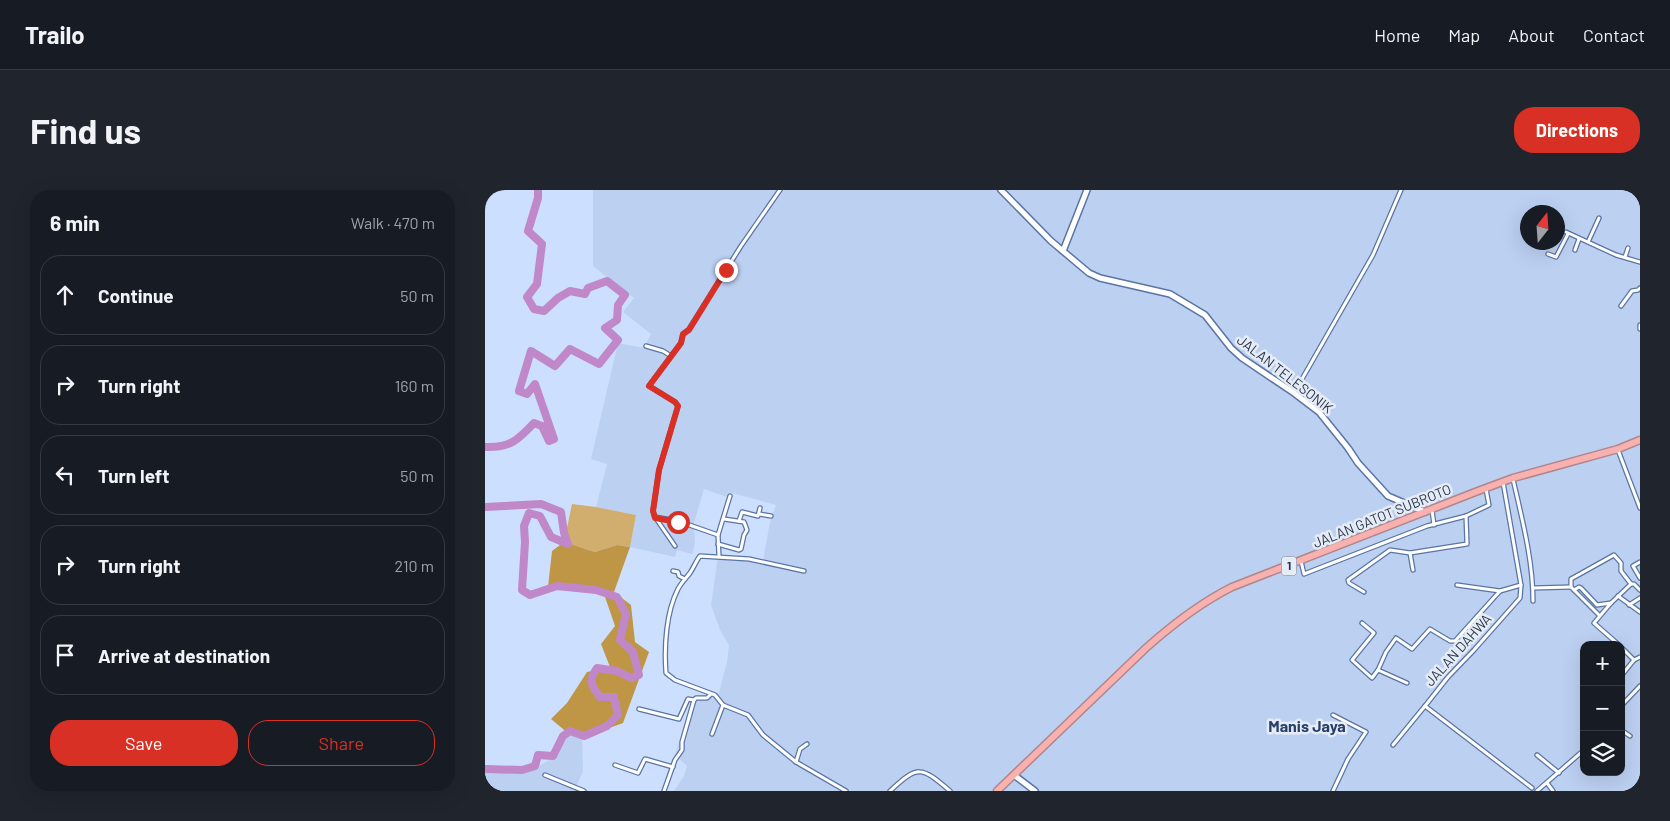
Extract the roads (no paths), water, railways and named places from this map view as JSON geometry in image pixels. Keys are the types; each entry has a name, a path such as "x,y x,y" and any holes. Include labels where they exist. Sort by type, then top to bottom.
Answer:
{"highway":[{"name":"JALAN GATOT SUBROTO","path":"997,791 1125,667 1165,632 1210,598 1485,488 1513,478 1618,449 1640,440"}],"street":[{"path":"675,546 655,518 653,508 659,470 678,406 675,402 649,386 681,343 683,334 689,330 745,240 780,190"},
{"name":"JALAN TELESONIK","path":"1001,190 1063,251 1093,276 1164,292 1196,309 1209,319 1231,348 1242,358 1294,393 1325,419 1358,463 1384,492 1407,505 1429,511"},
{"path":"1063,251 1087,190"},
{"path":"1294,393 1373,255 1401,190"},
{"path":"1587,242 1599,218"},
{"path":"1548,254 1556,257 1567,233 1640,262"},
{"path":"1575,250 1579,239"},
{"path":"1625,257 1628,248"},
{"path":"1621,306 1633,289 1638,290 1640,288"},
{"path":"646,346 663,351 671,356"},
{"path":"1618,449 1640,508"},
{"path":"1513,478 1531,570 1533,601"},
{"path":"1457,585 1500,590 1521,585 1503,482"},
{"path":"1301,561 1305,574 1434,525 1466,516 1489,505 1485,488"},
{"path":"719,556 718,535 730,496"},
{"path":"759,514 760,508"},
{"path":"1429,511 1434,525"},
{"path":"739,521 742,512 757,516 759,514 771,516"},
{"path":"1364,592 1349,583 1348,580 1389,550 1411,553 1467,544 1466,516"},
{"path":"655,518 678,522 718,535"},
{"path":"718,544 741,549 747,528 744,522 724,519"},
{"path":"1411,553 1413,570"},
{"path":"1571,587 1571,579 1614,555 1621,563 1621,570 1631,584 1634,584 1640,590"},
{"path":"804,571 749,559 700,556 675,596 664,653 666,673 675,680 717,696 723,705 748,715 763,735 796,762 846,791"},
{"path":"1640,562 1633,566 1640,578"},
{"path":"687,564 694,565"},
{"path":"673,571 679,572 679,576 685,579"},
{"path":"1614,641 1594,623 1599,615 1631,584"},
{"name":"JALAN DAHWA","path":"1521,585 1520,598 1461,665 1448,677 1425,706 1532,788"},
{"path":"1533,588 1571,587 1599,615"},
{"path":"1574,590 1579,587 1581,588 1597,604 1611,603"},
{"path":"1362,623 1374,633 1352,660 1372,678 1391,644 1397,638 1412,649 1430,629 1455,642 1500,590"},
{"path":"1618,596 1640,612"},
{"path":"1629,605 1640,598"},
{"path":"1625,651 1634,660"},
{"path":"1625,671 1634,660 1640,657"},
{"path":"1378,670 1407,683"},
{"path":"1625,702 1640,686"},
{"path":"639,709 679,720 687,699 708,698 711,694"},
{"path":"664,791 675,760 682,750 682,742 694,700"},
{"path":"712,734 723,705"},
{"path":"1393,745 1425,706"},
{"path":"1333,715 1366,732 1348,758 1333,791"},
{"path":"1622,731 1629,736"},
{"path":"796,762 800,749 807,744"},
{"path":"1537,791 1580,754"},
{"path":"1537,755 1559,773"},
{"path":"615,765 638,773 645,759 673,767"},
{"path":"889,791 903,778 918,771 933,777 950,791"},
{"path":"545,775 584,791"},
{"path":"1014,775 1035,791"},
{"path":"1547,783 1553,791"}],"waterway":[{"path":"485,447 501,446 513,442 534,423 542,426 549,441 554,439 535,384 527,394 519,391 531,351 555,366 570,349 599,364 618,340 605,328 617,320 618,305 625,295 607,281 588,288 585,294 570,291 558,298 544,311 534,309 527,297 537,284 542,244 528,231 538,198 538,190"},
{"path":"485,507 541,504 561,512 564,533 568,544 551,537 540,516 529,513 524,526 522,590 530,595 557,586 596,590 617,597 626,614 620,640 633,652 639,675 631,678 617,671 597,668 592,676 593,686 600,697 614,697 618,715 607,726 584,736 570,731 563,736 553,756 538,755 535,766 522,770 485,769"}],"district":[{"name":"Manis Jaya","path":"1307,726"}]}
